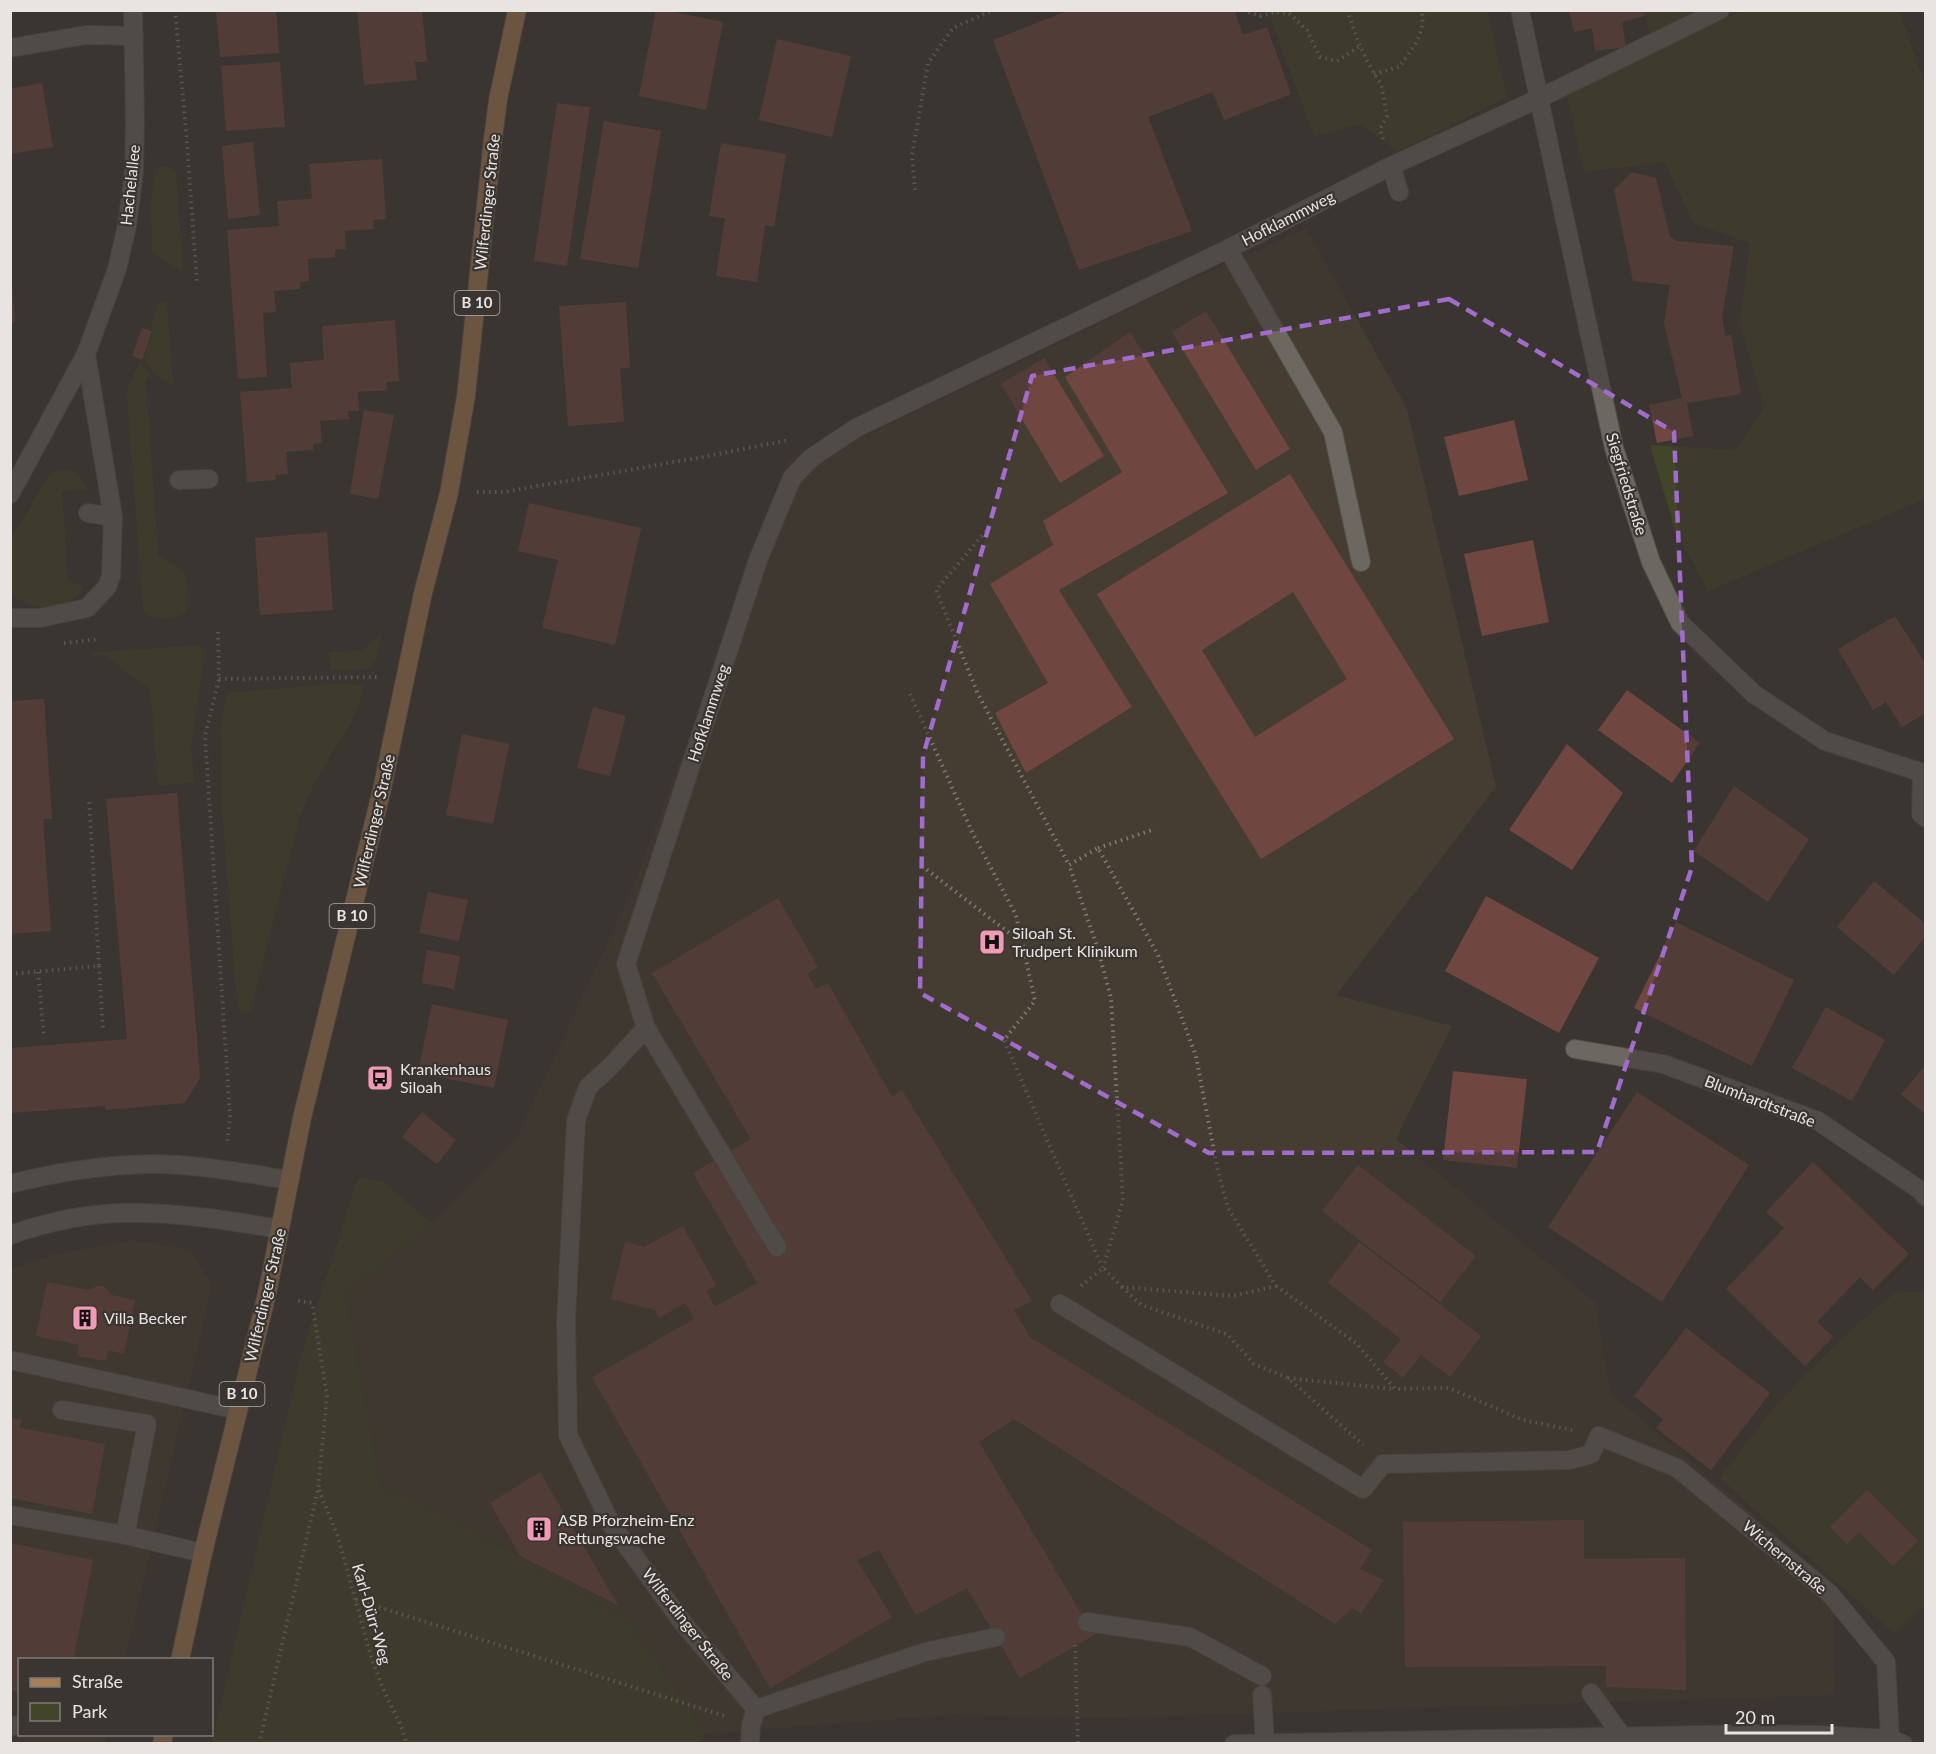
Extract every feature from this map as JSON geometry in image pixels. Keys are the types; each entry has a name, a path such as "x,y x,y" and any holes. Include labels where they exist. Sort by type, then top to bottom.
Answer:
{"main road":[{"name":"Wilferdinger Straße","path":"180,1658 203,1553 267,1294 302,1118 382,789 423,593 449,493 466,396 498,100 517,10"}],"street":[{"name":"Hachelallee","path":"10,494 86,354 117,269 127,226 134,171 133,10"},
{"name":"Siegfriedstraße","path":"1520,10 1614,448 1651,562 1680,623 1754,694 1826,741 1924,773 1921,814 1926,818"},
{"name":"Hofklammweg","path":"777,1247 646,1028 626,964 758,560 792,478 811,458 856,428 1228,249 1391,166 1540,98 1720,10"},
{"path":"10,48 86,35 134,36"},
{"path":"1391,166 1399,192"},
{"path":"1228,249 1333,432 1361,562"},
{"name":"Hachelallee","path":"10,618 40,618 87,608 107,587 111,576 113,517 86,354"},
{"path":"179,480 208,479"},
{"path":"88,513 113,517"},
{"name":"Wilferdinger Straße","path":"646,1028 588,1087 576,1120 566,1321 568,1435 611,1524 682,1623 754,1717"},
{"name":"Blumhardtstraße","path":"1575,1048 1662,1064 1818,1121 1920,1190 1926,1197"},
{"path":"10,1184 48,1174 153,1164 224,1169 289,1180"},
{"path":"10,1235 77,1218 128,1212 216,1219 280,1229"},
{"path":"1060,1304 1363,1489 1383,1464 1570,1460 1591,1454 1599,1436"},
{"path":"10,1360 238,1410"},
{"path":"62,1410 147,1424 125,1535"},
{"name":"Wichernstraße","path":"1599,1436 1677,1468 1830,1594 1886,1662 1896,1741"},
{"path":"10,1515 125,1535 203,1553"},
{"path":"1086,1622 1190,1637 1262,1676"},
{"path":"750,1743 754,1717 925,1652 996,1637"},
{"path":"1591,1693 1622,1736"},
{"path":"1262,1695 1264,1743"},
{"path":"1234,1743 1752,1734 1896,1741"}],"path":[{"path":"175,10 197,283"},
{"path":"915,190 912,156 928,63 953,28 993,10"},
{"path":"1243,10 1260,16 1275,12 1289,13 1307,30 1320,57 1337,61 1360,46"},
{"path":"1347,10 1360,46 1381,84 1387,116 1380,129 1391,166"},
{"path":"1374,74 1399,68 1417,43 1423,16 1421,10"},
{"path":"449,493 504,492 799,438"},
{"path":"986,531 936,590 978,694 1069,865 1097,946 1111,998 1123,1200 1103,1268 1060,1304"},
{"path":"218,632 219,679 205,736 230,1116 224,1169"},
{"path":"219,679 376,676 404,682"},
{"path":"910,694 973,834 1016,915 1035,1001 1004,1040 1103,1268 1141,1305 1227,1334 1254,1364 1288,1378 1395,1389 1449,1388 1523,1420 1599,1436"},
{"path":"89,798 103,1030"},
{"path":"1069,865 1098,848 1155,829"},
{"path":"1098,848 1158,955 1196,1056 1216,1167 1228,1208 1276,1286 1356,1343 1395,1389"},
{"path":"922,866 1022,943"},
{"path":"10,974 99,966"},
{"path":"38,972 44,1038"},
{"path":"1122,1287 1233,1296 1276,1286"},
{"path":"260,1743 318,1489 327,1396 312,1303 267,1294"},
{"path":"1288,1378 1383,1464"},
{"name":"Karl-Dürr-Weg","path":"318,1489 338,1537 372,1660 407,1743"},
{"path":"356,1600 754,1717"},
{"path":"1074,1641 1078,1743"}],"highlighted area":[{"path":"1449,299 1674,432 1692,867 1597,1152 1209,1153 920,993 923,756 1032,376"}],"shaded area":[{"name":"Siloah St. Trudpert Klinikum","path":"1306,228 1407,409 1496,787 1336,995 1452,1026 1396,1139 1595,1302 1610,1393 1833,1582 1835,1695 1110,1718 952,1715 705,1734 627,1620 458,1523 381,1487 345,1293 432,1224 516,1140 632,890 788,459 875,432 1143,302"},
{"path":"134,1240 190,1250 212,1285 125,1658 18,1658 18,1736 108,1736 105,1743 11,1743 10,1269 55,1254"}],"green space":[{"path":"1268,11 1487,11 1507,97 1398,151 1360,124 1314,136"},
{"path":"1644,11 1695,11 1650,33"},
{"path":"1743,11 1899,11 1926,87 1925,499 1708,591 1675,530 1650,445 1736,450 1765,407 1740,324 1750,243 1694,224 1664,162 1584,172 1567,95 1662,47"},
{"path":"159,167 171,167 176,172 183,271 152,253 151,205 155,171"},
{"path":"159,301 167,303 173,385 160,378 144,358 153,331 150,329"},
{"path":"140,363 151,374 146,380 158,555 186,575 187,612 163,619 151,616 143,608 127,397 128,387"},
{"path":"62,470 78,475 86,489 62,491 68,581 83,587 77,596 59,606 29,604 11,594 10,540 45,482 54,472"},
{"path":"381,635 376,660 369,669 331,670 329,652 361,651"},
{"path":"197,645 205,651 191,744 194,782 158,786 149,689 106,655 92,656 92,653"},
{"path":"352,684 364,688 347,730 316,779 300,815 251,1010 246,1013 240,1012 237,1005 222,809 221,726 227,693"},
{"path":"358,1178 382,1181 432,1224 345,1293 381,1487 458,1523 627,1620 705,1734 698,1743 212,1743 301,1356"},
{"path":"1925,1291 1925,1604 1895,1634 1720,1478 1769,1414 1809,1371 1866,1317 1895,1293"}],"building":[{"path":"216,10 276,10 279,53 220,57"},
{"path":"357,10 422,10 427,62 415,62 417,80 364,85"},
{"path":"656,10 723,22 706,110 639,96"},
{"path":"1070,10 1234,10 1243,35 1267,27 1291,94 1224,120 1213,92 1148,117 1192,231 1079,270 993,40"},
{"path":"1569,10 1644,10 1645,16 1622,22 1626,47 1595,51 1592,28 1574,32"},
{"path":"777,39 851,56 832,137 759,120"},
{"path":"280,62 285,127 226,131 221,66"},
{"path":"42,83 53,147 10,154 10,89"},
{"path":"557,103 590,107 567,266 534,261"},
{"path":"604,121 661,131 638,268 580,259"},
{"path":"253,142 260,215 228,219 222,146"},
{"path":"721,143 786,154 774,227 765,225 757,282 716,276 725,218 709,216"},
{"path":"382,159 386,219 373,220 374,229 345,231 346,249 335,250 335,257 308,259 309,281 300,282 300,289 274,291 276,312 263,313 267,377 238,379 227,230 279,226 277,201 312,199 309,164"},
{"path":"1632,172 1656,178 1670,237 1677,241 1734,246 1722,318 1725,336 1731,334 1741,394 1687,403 1693,436 1657,443 1649,405 1682,398 1664,323 1670,285 1633,281 1614,190"},
{"path":"10,289 12,289 15,322 10,322"},
{"path":"626,302 630,368 620,368 624,422 568,426 559,306"},
{"path":"1206,311 1290,449 1256,470 1172,332"},
{"path":"395,320 399,381 386,382 387,390 358,392 359,411 348,411 349,419 320,421 322,443 313,444 313,450 286,452 288,474 275,475 276,480 247,482 240,392 292,388 290,363 324,360 322,326"},
{"path":"142,328 152,331 142,360 132,356"},
{"path":"1130,332 1228,493 1059,590 1132,707 1026,773 995,713 1048,683 990,584 1053,545 1043,521 1122,472 1065,377"},
{"path":"1044,358 1104,456 1060,483 1001,384"},
{"path":"364,410 394,415 378,499 350,494"},
{"path":"1514,420 1528,480 1459,496 1444,437"},
{"path":"1290,474 1454,739 1261,859 1097,594","holes":["1293,592 1347,679 1255,737 1202,650"]},
{"path":"529,503 641,528 615,645 542,628 558,560 518,551"},
{"path":"327,532 333,610 260,615 255,538"},
{"path":"1533,540 1549,622 1482,636 1464,554"},
{"path":"1895,616 1926,665 1926,713 1902,727 1886,702 1873,710 1838,649"},
{"path":"1627,690 1700,743 1672,783 1598,730"},
{"path":"44,699 52,819 43,819 51,931 10,934 10,701"},
{"path":"593,707 626,716 610,776 577,768"},
{"path":"462,734 509,744 493,824 446,815"},
{"path":"1567,744 1623,793 1572,870 1509,830"},
{"path":"1734,786 1809,839 1768,902 1694,851"},
{"path":"177,793 200,1078 185,1103 106,1110 105,1106 10,1113 10,1048 127,1039 106,799"},
{"path":"1874,881 1926,924 1926,936 1894,975 1837,927"},
{"path":"428,892 468,900 459,941 419,933"},
{"path":"1486,896 1599,958 1559,1033 1445,971"},
{"path":"778,898 818,967 807,974 816,989 828,983 892,1097 902,1090 1032,1301 1014,1310 1030,1337 1372,1550 1360,1569 1384,1580 1361,1613 1352,1608 1335,1624 1014,1419 979,1442 1094,1635 1020,1678 967,1588 916,1615 879,1550 857,1560 892,1617 770,1688 592,1377 694,1319 685,1303 659,1318 655,1310 611,1299 625,1242 644,1247 683,1226 716,1285 706,1291 715,1307 757,1283 693,1173 751,1139 652,973"},
{"path":"1676,922 1794,980 1752,1066 1634,1008"},
{"path":"427,950 460,956 454,989 422,983"},
{"path":"432,1004 508,1020 494,1088 418,1073"},
{"path":"1826,1007 1885,1040 1852,1101 1792,1068"},
{"path":"1926,1065 1926,1115 1901,1094"},
{"path":"1453,1071 1527,1079 1517,1168 1443,1160"},
{"path":"1637,1092 1749,1165 1662,1302 1548,1227"},
{"path":"422,1112 456,1140 437,1164 402,1137"},
{"path":"1813,1162 1909,1254 1873,1290 1860,1277 1817,1322 1833,1337 1805,1366 1726,1289 1784,1228 1766,1212"},
{"path":"1358,1165 1476,1256 1440,1302 1322,1211"},
{"path":"1359,1242 1481,1336 1450,1377 1421,1355 1403,1378 1383,1362 1401,1339 1328,1283"},
{"name":"Villa Becker","path":"47,1282 89,1290 102,1286 112,1295 135,1300 124,1354 108,1350 106,1361 77,1356 79,1345 36,1336"},
{"path":"1686,1328 1770,1393 1711,1470 1656,1428 1663,1419 1634,1396"},
{"path":"10,1418 21,1420 20,1428 105,1444 92,1514 10,1498"},
{"name":"ASB Pforzheim-Enz Rettungswache","path":"540,1472 618,1605 520,1556 490,1503"},
{"path":"1867,1490 1918,1541 1893,1566 1859,1532 1847,1544 1830,1527"},
{"path":"1584,1520 1584,1559 1685,1558 1686,1690 1606,1687 1606,1666 1405,1667 1403,1522"},
{"path":"10,1543 93,1560 73,1658 18,1658 18,1691 10,1690"}],"place":[{"name":"Siloah St. Trudpert Klinikum","path":"992,942"},
{"name":"Krankenhaus Siloah","path":"380,1078"},
{"name":"Villa Becker","path":"85,1318"},
{"name":"ASB Pforzheim-Enz Rettungswache","path":"539,1529"}]}
